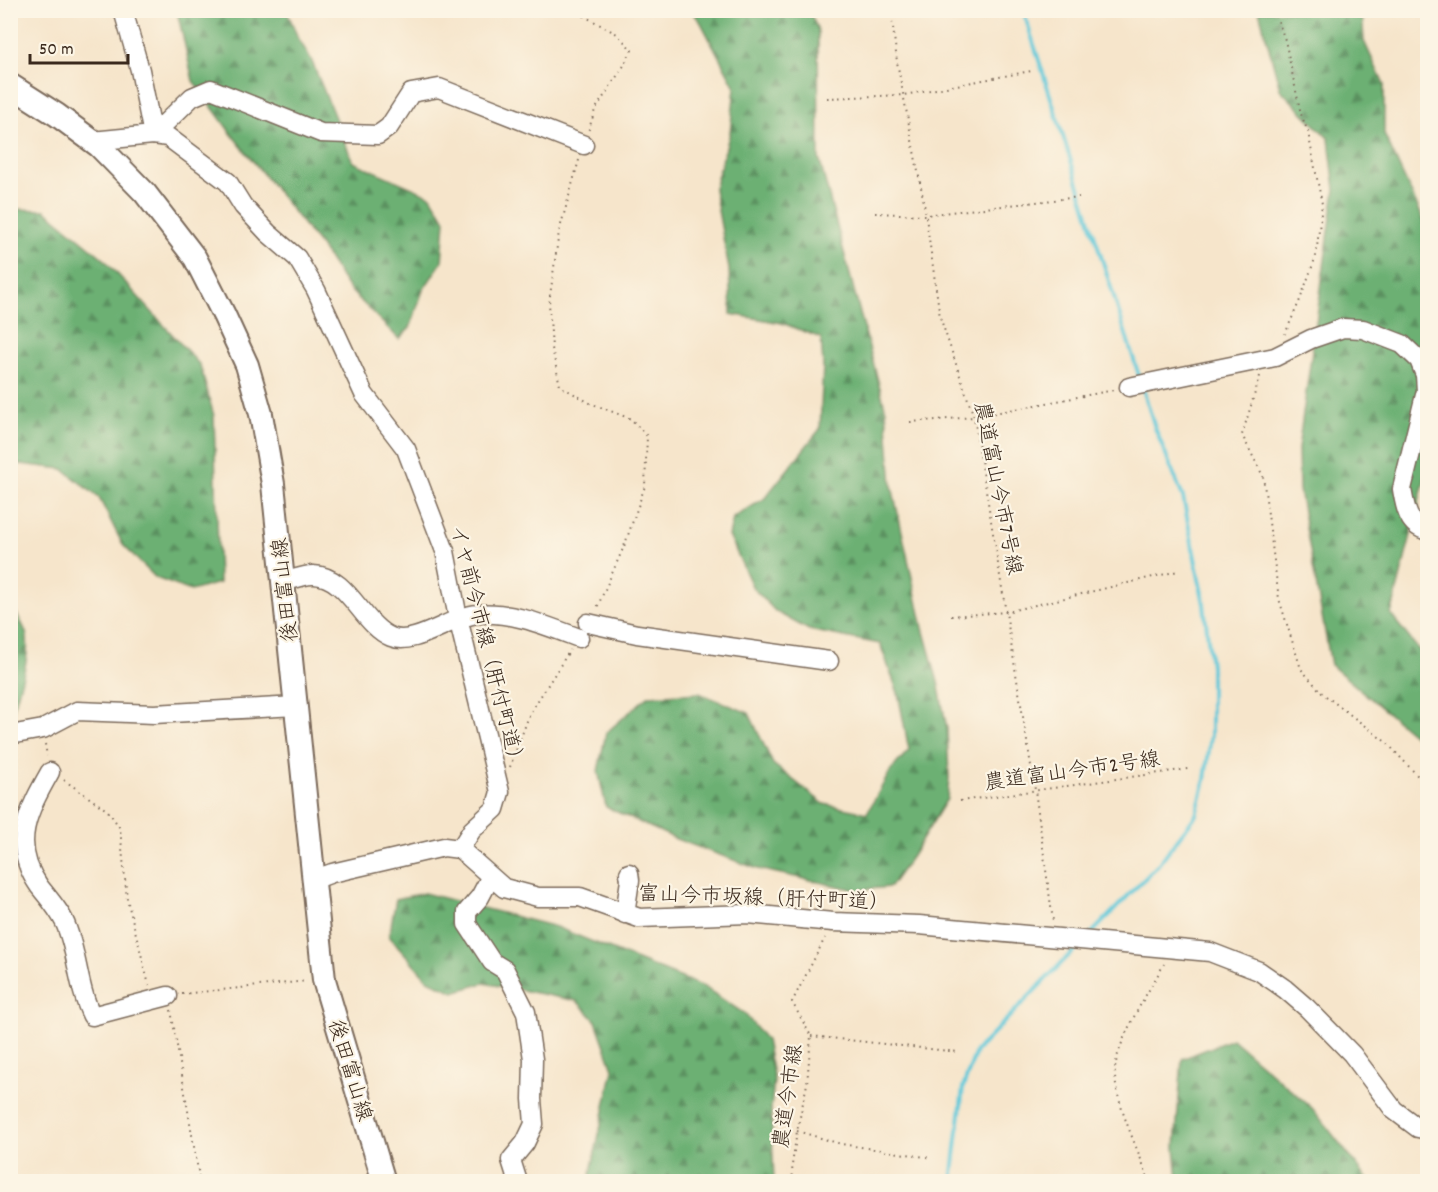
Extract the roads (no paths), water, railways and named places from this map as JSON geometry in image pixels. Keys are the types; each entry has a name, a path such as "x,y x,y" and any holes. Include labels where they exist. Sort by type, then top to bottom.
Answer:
{"main road":[{"name":"後田富山線","path":"10,86 57,115 92,141 145,194 195,258 247,365 261,414 273,484 324,980 384,1182"}],"street":[{"path":"123,10 140,70 153,135"},
{"path":"92,141 153,135 192,97 211,89 321,133 378,135 389,127 411,93 439,88 584,146"},
{"name":"イヤ前今市線（肝付町道）","path":"153,135 168,137 228,182 243,206 268,234 297,258 316,290 364,394 406,449 445,551 458,618 500,792 495,809 472,830 460,849"},
{"path":"1129,387 1270,358 1311,339 1343,328 1363,329 1384,335 1402,344 1419,360 1425,375 1426,391 1402,489 1410,521 1428,531"},
{"path":"283,582 314,575 328,578 343,589 376,626 392,637 405,639 421,635 458,618 477,614 499,614 584,631 637,634 829,661"},
{"path":"10,735 43,729 77,711 154,714 296,706"},
{"path":"50,772 33,802 22,841 26,858 37,884 67,927 85,1002 92,1016 168,996"},
{"path":"313,880 332,873 444,847 460,849"},
{"name":"富山今市坂線（肝付町道）","path":"460,849 490,878 504,888 538,897 580,897 639,918 748,915 833,922 919,925 1210,952 1258,971 1285,989 1352,1054 1395,1110 1418,1128 1428,1130"},
{"path":"625,914 629,873"},
{"path":"490,878 480,897 467,912 467,924 492,962 505,970 526,1012 533,1059 534,1124 525,1143 511,1160 518,1182"}],"waterway":[{"path":"1023,10 1140,379"},
{"path":"1089,936 1157,866 1196,815 1205,780 1211,735 1211,666 1204,604 1183,497 1155,428 1143,389"},
{"path":"952,1182 963,1087 976,1051 1079,945"}]}
